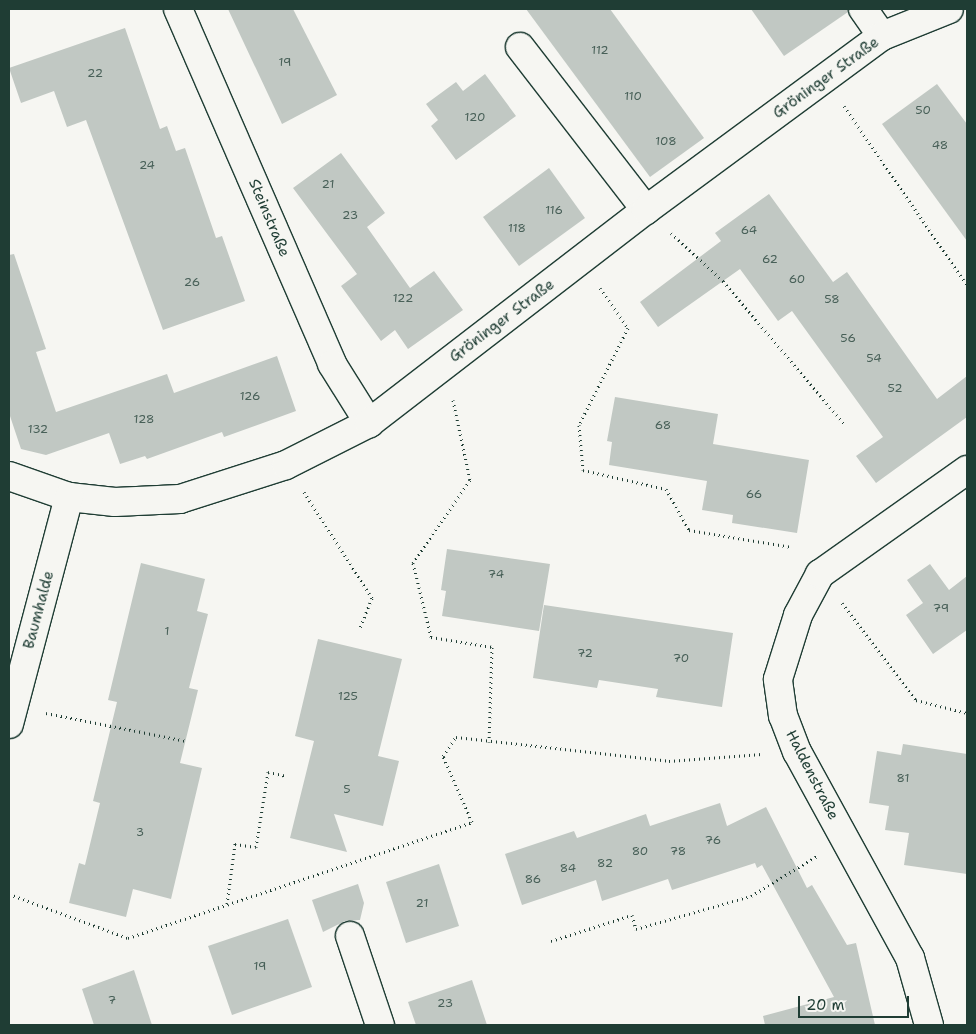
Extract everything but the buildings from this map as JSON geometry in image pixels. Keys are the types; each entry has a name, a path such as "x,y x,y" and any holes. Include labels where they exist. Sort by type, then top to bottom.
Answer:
{"street":[{"name":"Steinstraße","path":"178,9 332,364 369,423"},
{"path":"863,9 882,36"},
{"name":"Gröninger Straße","path":"9,476 70,497 115,502 180,499 286,465 369,423 646,210 882,36 949,9"},
{"path":"520,47 646,210"},
{"name":"Haldenstraße","path":"929,1025 910,958 797,752 783,716 778,679 798,615 820,574 967,470"},
{"name":"Baumhalde","path":"11,715 70,497"},
{"path":"350,936 380,1025"}],"path":[{"path":"826,78 967,285"},
{"path":"646,210 723,281 845,425"},
{"path":"580,261 628,328 579,425 583,470 666,489 689,530 792,547"},
{"path":"445,365 470,480 413,563 430,637 492,647 489,742"},
{"path":"286,465 372,598 360,628"},
{"path":"820,574 916,700 967,713"},
{"path":"11,715 186,741"},
{"path":"9,894 128,938 472,822 442,756 456,737 669,761 797,752"},
{"path":"227,904 235,844 256,847 268,772 287,776"},
{"path":"551,941 632,915 636,929 751,896 845,838"}]}
